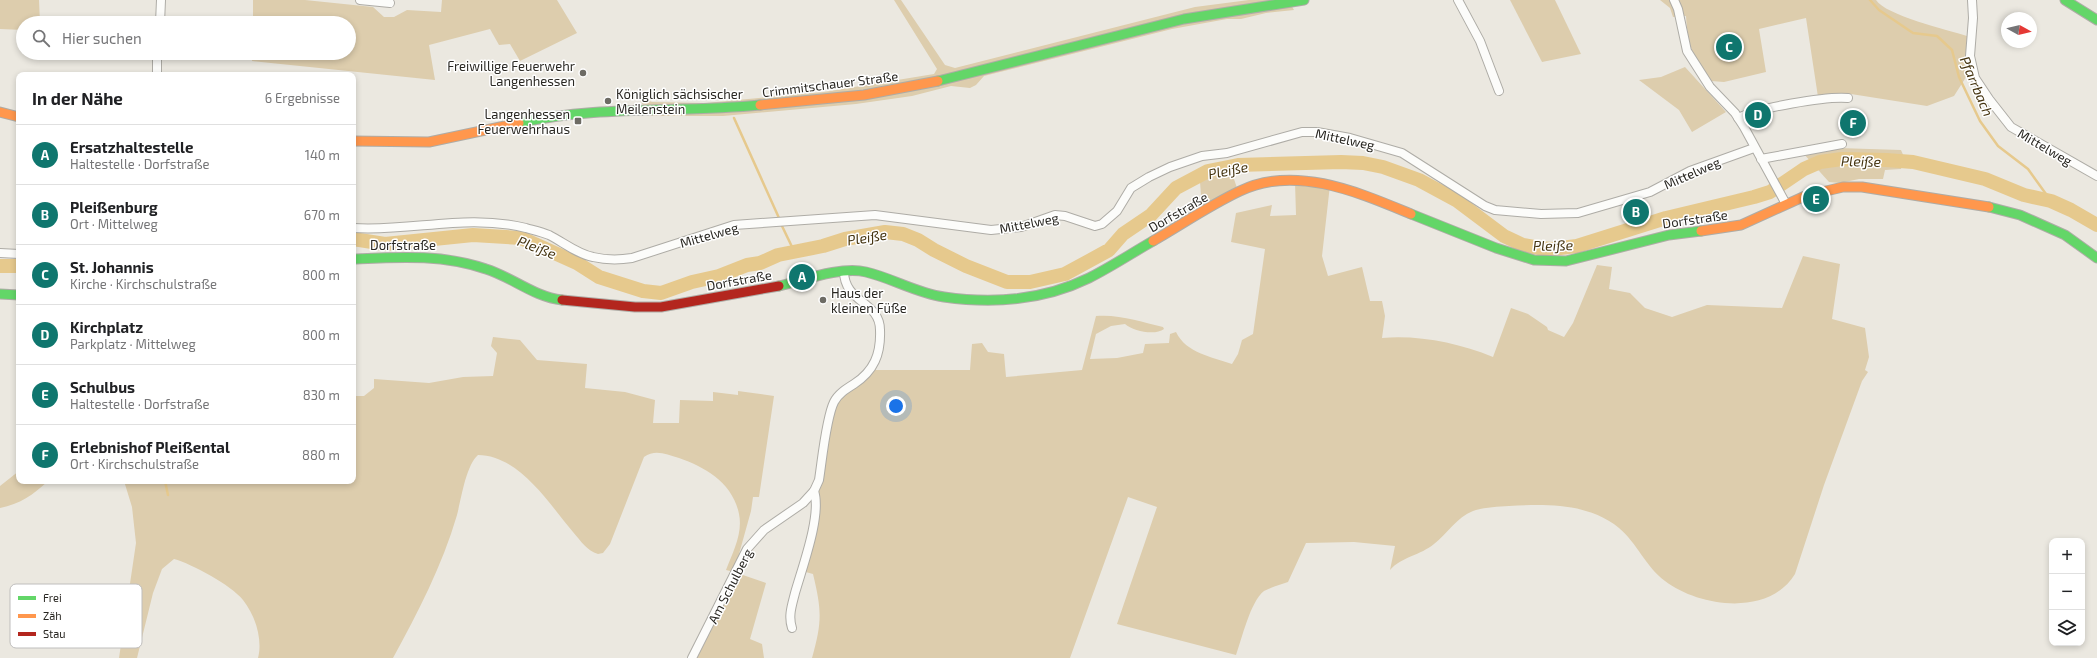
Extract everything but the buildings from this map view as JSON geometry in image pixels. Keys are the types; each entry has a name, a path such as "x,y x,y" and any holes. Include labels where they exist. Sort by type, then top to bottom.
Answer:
{"street":[{"path":"160,16 161,0"},
{"path":"360,0 390,3"},
{"name":"Crimmitschauer Straße","path":"356,141 393,143 429,142 540,118 584,113 628,109 716,109 864,95 957,77 1184,19 1304,0"},
{"path":"1458,0 1485,52 1499,91"},
{"path":"1674,0 1678,9 1687,51 1710,87 1738,118 1786,204"},
{"name":"Mittelweg","path":"1972,0 1971,62 1976,78 1989,99 2011,127 2097,176"},
{"path":"2065,0 2097,20"},
{"path":"157,60 157,72"},
{"path":"1738,118 1800,103 1830,98 1848,98"},
{"path":"0,112 16,116"},
{"name":"Mittelweg","path":"356,228 394,229 465,221 496,224 524,228 548,235 592,257 616,260 632,258 734,225 868,215 892,216 991,230 1021,227 1055,215 1065,216 1095,226 1102,224 1117,211 1132,188 1149,177 1170,167 1202,156 1227,153 1291,134 1310,132 1350,138 1402,153 1417,161 1485,206 1495,210 1541,214 1573,213 1600,208 1650,192 1690,171 1754,148"},
{"path":"1761,159 1842,144"},
{"name":"Dorfstraße","path":"356,259 411,256 448,259 488,269 534,292 556,299 653,307 776,287 844,272 865,272 923,293 945,297 997,300 1023,299 1050,293 1089,278 1241,190 1277,181 1312,181 1336,185 1370,196 1519,256 1550,261 1583,258 1669,235 1714,230 1741,225 1786,204 1826,191 1849,187 1990,207 2020,215 2045,225 2076,243 2097,258"},
{"path":"0,253 16,254"},
{"name":"Am Schulberg","path":"692,658 747,549 764,530 803,503 814,491 819,480 833,404 842,392 868,373 875,362 879,348 880,332 878,316 849,291 844,280 844,272"},
{"path":"0,294 16,295"},
{"name":"Am Schulberg","path":"792,628 790,614 811,537 816,501 814,491"}],"shaded area":[{"path":"0,0 39,0 40,16 16,16 16,30 0,29"},
{"path":"253,0 305,0 373,7 384,17 394,17 407,10 441,12 442,0 557,0 577,33 520,61 510,44 499,45 490,29 429,45 435,80 252,61 356,60 356,16 253,16"},
{"path":"894,0 901,0 945,65 955,68 1195,7 1249,0 1288,0 1294,10 1266,13 1241,19 1227,19 1172,29 984,76 976,85 970,88 951,86 912,96 856,104 723,116 650,116 638,97 652,102 706,103 824,92 934,74 937,69"},
{"path":"1510,0 1555,0 1581,54 1542,62"},
{"path":"1660,0 1876,0 1882,6 1891,11 1932,26 1967,36 1966,60 1968,74 1954,96 1927,106 1851,94 1833,94 1818,97 1806,18 1759,29 1766,72 1724,82 1711,81 1692,51 1688,36 1686,16 1673,17 1670,8"},
{"path":"1685,67 1726,112 1692,132 1679,110 1639,80 1661,77"},
{"path":"1838,148 1901,150 1904,157 1901,169 1885,170 1883,179 1859,179 1840,183 1829,182 1803,153"},
{"path":"1231,170 1237,188 1202,208 1200,182 1208,175"},
{"path":"1295,182 1330,185 1322,256 1328,276 1362,267 1370,301 1382,301 1385,316 1382,338 1396,337 1439,341 1493,357 1511,308 1528,314 1547,327 1548,330 1564,337 1573,323 1597,265 1612,267 1609,289 1630,293 1645,308 1672,317 1707,305 1782,308 1803,256 1840,264 1832,319 1865,328 1869,357 1865,370 1868,372 1862,381 1824,485 1795,574 1783,588 1768,597 1751,602 1714,602 1679,590 1665,581 1652,569 1619,528 1594,514 1552,505 1523,505 1486,508 1473,511 1462,517 1429,548 1405,559 1390,570 1395,546 1354,542 1306,543 1288,582 1264,591 1259,596 1247,621 1236,655 1117,624 1157,507 1128,497 1070,658 812,658 818,635 820,616 818,598 813,574 802,571 817,502 833,404 872,370 970,370 972,344 982,343 988,352 1004,354 1006,377 1082,370 1096,316 1113,316 1130,319 1163,327 1164,329 1155,332 1144,332 1133,329 1125,324 1111,326 1096,334 1090,359 1117,358 1143,353 1145,344 1169,343 1170,334 1176,332 1180,339 1193,350 1232,364 1238,354 1242,340 1253,334 1265,249 1231,242 1236,213 1272,205 1270,216 1296,215"},
{"path":"493,337 520,340 537,360 587,364 585,388 625,392 655,400 653,423 679,423 680,400 713,401 713,392 738,395 738,391 774,396 759,497 753,497 751,511 734,572 726,570 737,542 740,528 739,514 736,503 731,493 724,485 698,466 661,453 652,453 644,457 610,544 603,553 598,554 594,553 584,545 544,496 520,472 507,463 493,457 478,455 470,466 467,474 457,515 437,571 393,658 258,658 259,635 251,613 243,600 230,588 211,576 191,565 174,559 162,569 153,593 142,638 142,584 130,584 136,543 132,507 125,484 356,484 356,396 364,396 374,388 374,379 429,383 463,377 493,376 497,353 491,346"},
{"path":"16,473 16,484 45,484 26,498 14,504 0,508 0,486"},
{"path":"740,574 766,583 750,639 762,644 764,658 697,658"},
{"path":"120,648 139,648 137,658 119,658"}],"waterway":[{"name":"Pfarrbach","path":"1870,0 1879,10 1913,33 1937,36 1952,50 1959,77 1980,121 1998,146 2028,169 2051,201"},
{"path":"734,118 779,218"},
{"name":"Pleiße","path":"356,239 385,244 473,235 521,238 577,263 599,277 643,291 661,293 692,282 719,276 747,265 760,263 778,255 823,246 845,239 885,232 903,234 918,240 966,266 1007,282 1030,282 1065,274 1109,250 1123,234 1151,215 1176,188 1208,171 1238,165 1341,162 1363,163 1383,167 1419,180 1456,200 1504,236 1523,245 1539,248 1552,249 1577,246 1666,218 1754,197 1770,192 1804,169 1820,162 1842,159 1913,162 1985,179 2024,195 2051,201 2071,210 2097,225"},
{"path":"782,226 794,251"},
{"name":"Pleiße","path":"0,266 16,266"},
{"path":"166,484 168,495"}],"traffic: fast":[{"path":"938,81 1184,19 1304,0"},
{"path":"2065,0 2097,20"},
{"path":"519,123 549,117 579,114 760,105"},
{"path":"1989,207 2020,215 2065,235 2097,258"},
{"path":"1411,214 1496,248 1534,260 1566,261 1669,235 1701,231"},
{"path":"779,286 822,274 856,271 866,272 924,292 944,297 1000,300 1036,296 1089,278 1153,241"},
{"path":"356,259 420,258 470,264 496,273 542,295 562,300"},
{"path":"0,294 16,295"}],"traffic: slow":[{"path":"760,105 864,95 938,81"},
{"path":"0,112 16,116"},
{"path":"356,141 429,142 519,123"},
{"path":"1153,241 1240,191 1261,183 1283,180 1327,184 1349,190 1411,214"},
{"path":"1701,231 1741,225 1805,196 1843,187 1862,187 1989,207"}],"traffic: jam":[{"path":"562,300 635,307 661,307 779,286"}],"place":[{"name":"St. Johannis","path":"1729,47"},
{"name":"Freiwillige Feuerwehr Langenhessen","path":"583,73"},
{"name":"Königlich sächsischer Meilenstein","path":"608,101"},
{"name":"Kirchplatz","path":"1758,115"},
{"name":"Langenhessen Feuerwehrhaus","path":"578,121"},
{"name":"Erlebnishof Pleißental","path":"1853,123"},
{"name":"Schulbus","path":"1816,199"},
{"name":"Pleißenburg","path":"1636,212"},
{"name":"Ersatzhaltestelle","path":"802,277"},
{"name":"Haus der kleinen Füße","path":"823,300"}]}
